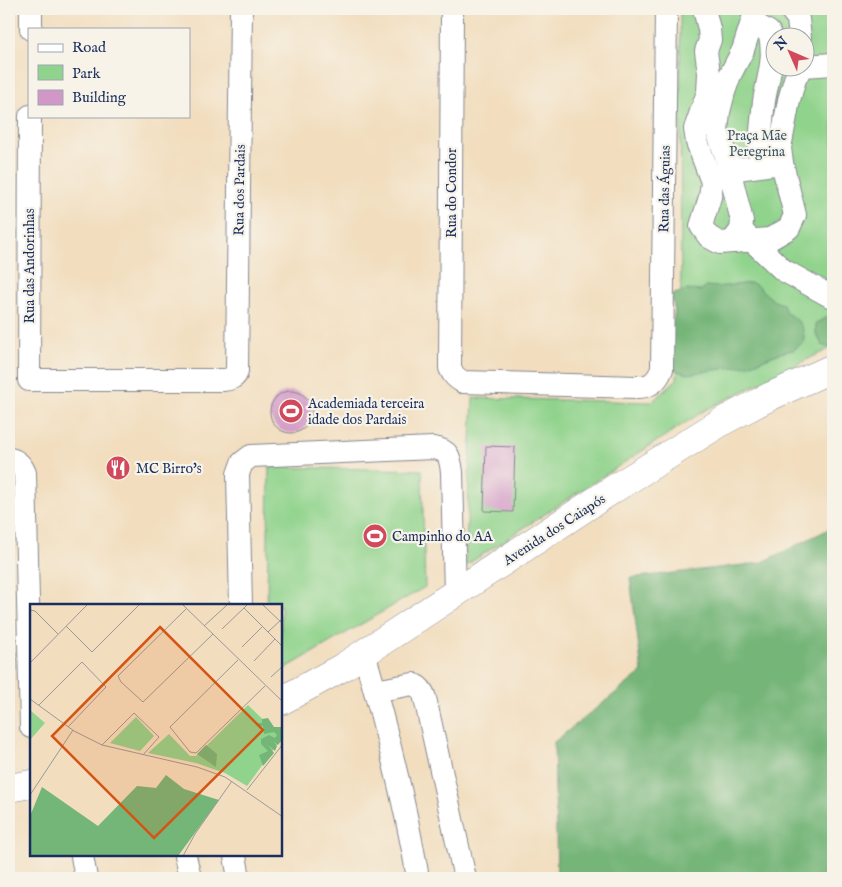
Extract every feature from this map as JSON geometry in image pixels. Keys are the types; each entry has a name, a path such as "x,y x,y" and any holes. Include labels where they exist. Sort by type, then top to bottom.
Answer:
{"main road":[{"name":"Avenida dos Caiapós","path":"282,700 343,667 370,674 456,594 612,490 723,421 833,368"},
{"path":"9,788 30,784"}],"street":[{"path":"31,9 31,28"},
{"name":"Rua dos Pardais","path":"64,381 224,380 231,379 236,374 241,9"},
{"name":"Rua do Condor","path":"452,9 450,368 454,377 463,382 646,387 659,376 662,369"},
{"name":"Rua das Águias","path":"662,369 666,9"},
{"path":"704,9 710,40 706,51 709,73 708,92 695,129 697,142 712,182 710,197 700,226 709,237 720,243 741,238 770,239 789,228 794,215 774,154 765,99 772,64 772,44 769,32 754,15"},
{"path":"790,9 798,19 799,28"},
{"path":"741,238 742,221 728,163 717,131 718,112 730,75 743,50 754,15"},
{"path":"814,66 833,64"},
{"path":"774,154 796,78"},
{"name":"Rua das Andorinhas","path":"30,118 29,380 64,381"},
{"path":"728,163 774,154"},
{"path":"741,238 783,270 833,296"},
{"path":"241,604 238,474 242,463 251,456 433,448 446,452 451,461 456,594"},
{"path":"10,459 21,465 25,474 30,685"},
{"path":"418,878 383,718 370,674 413,684 423,691 464,878"},
{"path":"82,857 86,878"},
{"path":"185,857 190,878"},
{"path":"235,857 239,878"}],"green space":[{"name":"Praça Mãe Peregrina","path":"680,9 833,9 833,347 705,410 465,566 473,398 652,402 677,379 681,317"},
{"path":"751,283 756,285 774,301 783,304 786,313 800,324 804,342 793,350 749,365 688,374 671,369 672,326 675,311 671,295 687,290 701,291 706,286 716,287"},
{"path":"833,315 833,348 823,346 816,334 816,323"},
{"path":"269,467 422,470 425,587 282,670 282,604 267,604"},
{"path":"833,527 833,878 557,878 554,742 642,672 630,578 761,563"}],"building":[{"name":"Academiada terceira idade dos Pardais","path":"287,391 295,391 306,397 312,412 306,427 295,433 287,433 276,427 270,416 270,408 276,397"},
{"path":"486,446 515,447 513,512 484,511"}],"place":[{"name":"Academiada terceira idade dos Pardais","path":"291,411"},
{"name":"MC Birro's","path":"118,468"},
{"name":"Campinho do AA","path":"375,536"}]}
